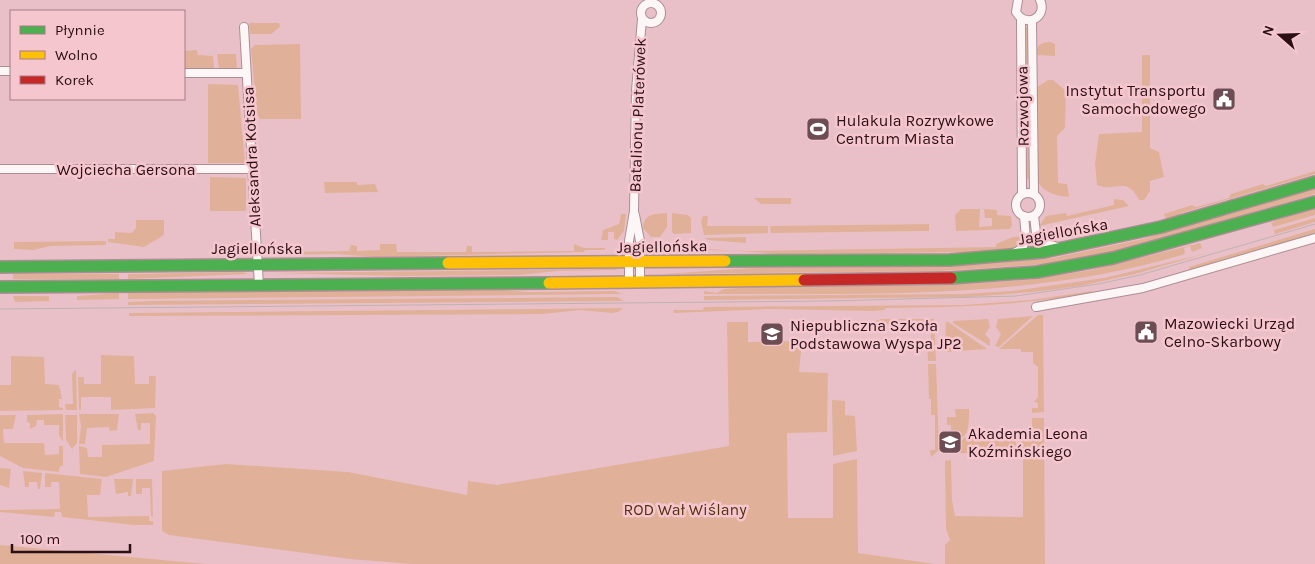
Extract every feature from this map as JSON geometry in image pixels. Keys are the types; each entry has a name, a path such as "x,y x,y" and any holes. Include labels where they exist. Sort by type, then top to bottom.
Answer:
{"main road":[{"name":"Jagiellońska","path":"0,268 257,264 949,261 1004,258 1064,248 1173,225 1315,182"},
{"path":"0,287 949,278 1037,272 1113,258 1170,244 1315,202"}],"street":[{"name":"Rozwojowa","path":"1004,258 1019,251 1024,246 1024,216 1018,212 1016,206 1022,194 1021,18 1015,9 1018,0"},
{"path":"1021,18 1032,20 1041,13 1042,5 1040,0"},
{"name":"Batalionu Platerówek","path":"634,282 634,262 639,235 634,211 636,91 642,19"},
{"name":"Rozwojowa","path":"1032,20 1034,194 1040,203 1039,211 1034,216 1037,241 1064,248"},
{"name":"Aleksandra Kotsisa","path":"244,27 257,264 260,286"},
{"path":"185,73 246,73"},
{"name":"Wojciecha Gersona","path":"0,169 252,169"},
{"path":"1022,194 1034,194"},
{"path":"1024,216 1034,216"},
{"path":"1036,306 1143,288 1315,238"}],"green space":[{"path":"249,23 279,23 280,27 271,34 250,34"},
{"path":"1027,27 1029,179 1027,179 1025,28"},
{"path":"1051,42 1055,44 1055,56 1036,55 1040,45"},
{"path":"300,44 301,119 260,119 257,114 251,49 255,45"},
{"path":"197,50 198,55 213,56 214,69 185,69 185,51"},
{"path":"217,54 236,54 237,69 219,69"},
{"path":"1142,55 1150,55 1150,148 1159,152 1164,177 1150,181 1150,191 1144,200 1139,200 1130,188 1125,186 1103,187 1097,185 1095,164 1099,134 1142,132"},
{"path":"1048,80 1053,80 1066,91 1065,128 1057,136 1058,183 1067,184 1069,197 1051,193 1038,182 1036,88"},
{"path":"208,84 238,85 245,163 208,163"},
{"path":"1315,171 1315,174 1181,213 1181,215 1166,219 1164,214 1192,205 1196,207 1229,198 1231,194 1263,184 1266,186"},
{"path":"210,177 246,178 246,211 210,211"},
{"path":"324,182 357,182 357,185 375,184 378,192 325,193"},
{"path":"1315,188 1315,194 1124,250 1046,264 941,271 662,274 752,268 970,265 1053,258 1143,239"},
{"path":"754,198 791,198 791,204 761,204"},
{"path":"1114,199 1123,200 1129,206 1039,226 1046,216 1066,213 1067,216 1114,205"},
{"path":"1315,208 1315,215 1273,227 1271,223 1276,220"},
{"path":"961,209 980,209 979,227 992,226 992,218 985,218 984,209 997,210 997,215 1011,216 1012,225 1010,229 956,231 955,215"},
{"path":"667,213 667,227 660,237 651,237 643,228 645,219 651,215"},
{"path":"672,213 688,215 691,218 691,233 674,234 672,232"},
{"path":"621,214 626,214 624,231 617,240 614,239 614,232 608,232 608,240 601,240 603,230 619,224"},
{"path":"703,216 708,216 707,226 768,226 768,233 704,235 701,222"},
{"path":"1315,218 1315,222 1275,234 1274,230"},
{"path":"136,220 164,220 164,235 144,247 108,242 108,239 115,239 115,232 132,233 136,228"},
{"path":"929,224 929,231 771,233 770,226"},
{"path":"1315,229 1315,234 1190,272 1189,267"},
{"path":"1022,236 1019,246 1014,249 973,252 776,254 726,250 996,247 996,244 1013,237"},
{"path":"746,237 746,243 708,240 704,238"},
{"path":"106,241 106,245 51,246 33,250 14,249 14,242"},
{"path":"1200,243 1202,248 1192,252 1190,246 1184,248 1185,254 1126,269 1067,280 1007,287 886,293 704,294 704,291 717,293 723,289 773,286 963,284 1028,280 1091,270"},
{"path":"380,244 396,244 397,252 466,252 467,246 472,246 472,252 574,251 574,244 584,248 605,248 605,250 585,250 584,252 376,257 335,254 275,255 268,250 284,245 290,247 290,252 349,251 351,245 357,246 357,251 380,250"},
{"path":"662,247 726,250 662,251"},
{"path":"1204,254 1135,274 1080,286 1033,292 967,297 704,300 704,296 964,294 1012,291 1104,278"},
{"path":"619,270 557,271 520,275 401,276 268,273"},
{"path":"243,272 248,274 128,279 128,274"},
{"path":"13,274 119,274 119,279 13,279"},
{"path":"491,289 530,292 615,291 622,294 128,299 128,292"},
{"path":"1092,291 1093,296 1087,293 1037,301 961,306 885,308 885,310 873,311 769,309 674,313 673,310 703,310 704,307 963,305 1031,300"},
{"path":"119,293 119,299 77,300 77,296"},
{"path":"13,296 49,296 49,301 15,302"},
{"path":"617,297 624,301 128,305 128,302 150,301"},
{"path":"623,308 618,312 612,313 580,310 543,314 129,316 129,313"},
{"path":"1038,315 1043,315 1044,412 1032,413 1032,408 1038,408 1038,403 1034,402 1038,397 1038,367 1033,363 1033,352 1021,352 1021,349 999,349"},
{"path":"1033,316 999,347 995,346 1001,334 996,327 998,319"},
{"path":"882,319 934,319 936,361 928,361 927,342 931,342 931,324 865,324"},
{"path":"988,319 990,327 985,334 990,340 990,346 953,323 953,321"},
{"name":"ROD Wał Wiślany","path":"727,322 748,322 748,342 802,341 799,372 828,373 827,432 787,433 788,518 833,518 833,464 857,459 858,553 935,564 412,564 350,559 169,535 162,531 162,471 226,464 348,472 467,495 468,481 497,485 729,446"},
{"path":"946,322 948,322 987,349 945,352"},
{"path":"101,355 134,356 135,384 149,384 149,376 156,376 155,408 111,410 111,397 81,397 81,410 79,410 78,377 84,377 84,384 101,384"},
{"path":"11,356 44,357 45,384 59,385 62,399 59,399 59,407 63,408 63,410 0,411 0,385 11,385"},
{"path":"928,364 936,364 939,450 931,457 930,450 935,450 935,415 931,415"},
{"path":"76,369 77,410 66,410 65,404 73,404 72,374"},
{"path":"832,400 845,401 845,415 855,416 857,451 833,456"},
{"path":"955,409 969,409 968,426 966,434 949,448 945,431 951,431 951,425 947,425 947,417 956,417"},
{"path":"153,413 156,416 154,461 106,477 80,474 79,446 87,448 88,457 102,457 102,445 150,444 150,423 141,423 141,430 138,430 135,414"},
{"path":"63,414 63,441 59,436 59,425 44,425 44,420 37,420 36,426 30,429 30,423 27,422 27,415"},
{"path":"79,414 119,414 117,430 110,431 109,427 87,428 85,444 79,444 81,426"},
{"path":"0,415 16,415 13,429 3,429 4,443 44,443 45,455 59,454 59,446 63,446 63,466 60,466 59,472 23,468 0,456"},
{"path":"65,415 77,415 77,443 72,449 66,440"},
{"path":"1032,418 1044,418 1045,564 945,564 945,545 950,540 946,529 945,461 951,460 952,500 955,516 1023,517 1023,454 1019,453 1019,437 1032,437"},
{"path":"967,436 1016,437 1016,453 1006,451 1006,453 950,453 949,450"},
{"path":"0,468 11,469 9,488 0,485"},
{"path":"23,471 42,473 40,489 38,489 37,482 29,482 29,487 25,487"},
{"path":"45,473 102,479 100,495 87,495 88,517 149,516 149,521 153,521 153,525 134,525 62,517 61,512 55,512 54,517 0,512 0,510 60,509 59,482 51,482 51,487 45,487"},
{"path":"114,479 133,479 131,496 128,496 128,492 116,494"},
{"path":"136,479 152,479 153,517 151,516 150,488 142,488 142,494 136,494"},
{"path":"0,545 206,564 0,564"}],"tram line":[{"path":"0,309 828,301 1016,296 1098,284 1140,275 1315,224"}],"traffic: fast":[{"path":"725,261 950,260 1044,252 1161,227 1315,182"},
{"path":"951,278 1037,272 1113,258 1315,202"},
{"path":"0,267 448,263"},
{"path":"0,287 549,283"}],"traffic: slow":[{"path":"448,263 725,261"},
{"path":"549,283 804,280"}],"traffic: jam":[{"path":"804,280 951,278"}],"place":[{"name":"Instytut Transportu Samochodowego","path":"1224,99"},
{"name":"Hulakula Rozrywkowe Centrum Miasta","path":"818,129"},
{"name":"Mazowiecki Urząd Celno-Skarbowy","path":"1146,332"},
{"name":"Niepubliczna Szkoła Podstawowa Wyspa JP2","path":"772,334"},
{"name":"Akademia Leona Koźmińskiego","path":"950,442"}]}
